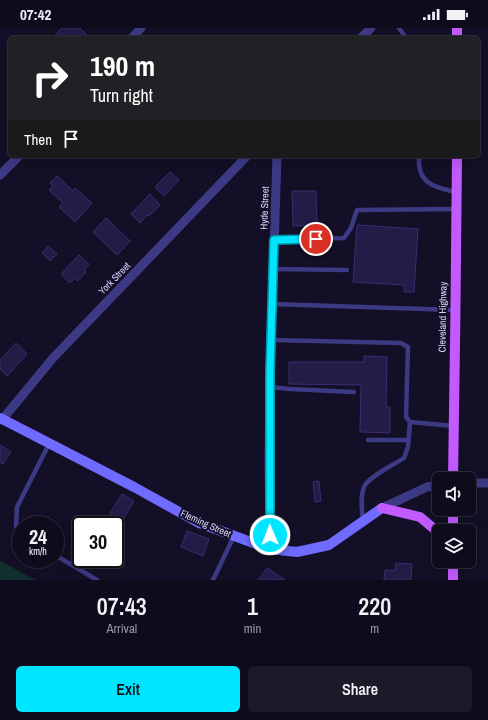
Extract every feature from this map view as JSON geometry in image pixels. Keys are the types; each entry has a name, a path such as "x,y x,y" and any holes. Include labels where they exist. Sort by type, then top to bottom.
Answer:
{"main road":[{"name":"Cleveland Highway","path":"453,472 457,158"},
{"path":"382,508 420,517 432,527"},
{"path":"453,568 453,580"}],"street":[{"path":"134,36 141,28"},
{"path":"363,36 371,28"},
{"path":"0,175 17,158"},
{"name":"York Street","path":"1,419 53,358 245,158"},
{"name":"Hyde Street","path":"270,549 270,387 277,158"},
{"name":"Fleming Street","path":"1,419 134,487 199,523 270,549 297,552 329,545 382,508 427,487 432,486"},
{"path":"476,483 488,483"}],"lane":[{"path":"419,158 418,165 422,177 433,187 456,192"},
{"path":"274,240 344,238 351,228 357,210 456,209"},
{"path":"274,269 347,270"},
{"path":"272,304 454,310"},
{"path":"271,340 401,343 408,347 406,417 410,422 404,458 378,473 364,485 362,498 363,521"},
{"path":"270,387 354,392"},
{"path":"410,422 454,426"},
{"path":"368,440 408,440"},
{"path":"17,516 17,507 49,444"},
{"path":"213,580 234,536"},
{"path":"64,560 98,580"}],"green space":[{"path":"0,561 36,580 0,580"}],"building":[{"path":"62,28 80,28 87,35 56,36 55,35"},
{"path":"170,172 179,180 164,196 155,187"},
{"path":"57,176 73,191 75,188 92,203 75,222 59,207 63,203 49,190 53,186 50,183"},
{"path":"292,191 316,191 317,225 293,226"},
{"path":"150,194 160,205 149,216 147,215 140,223 131,214"},
{"path":"106,218 130,241 117,255 93,232"},
{"path":"357,225 418,229 414,292 404,292 404,285 353,282"},
{"path":"48,246 57,254 50,261 42,253"},
{"path":"79,255 89,264 84,270 86,272 78,281 75,278 70,283 61,274"},
{"path":"16,343 27,354 7,376 0,369 0,360"},
{"path":"364,356 387,357 386,407 390,407 390,433 360,432 361,385 289,384 289,362 364,362"},
{"path":"0,445 11,452 3,464 0,462"},
{"path":"319,481 321,501 315,502 313,482"},
{"path":"122,494 134,501 124,518 124,516 108,516"},
{"path":"187,531 209,539 203,556 181,547"},
{"path":"396,563 412,564 411,580 384,580 385,570 395,570"},
{"path":"267,568 285,580 259,579"}],"route":[{"path":"270,535 270,373 274,240 316,239"}]}
